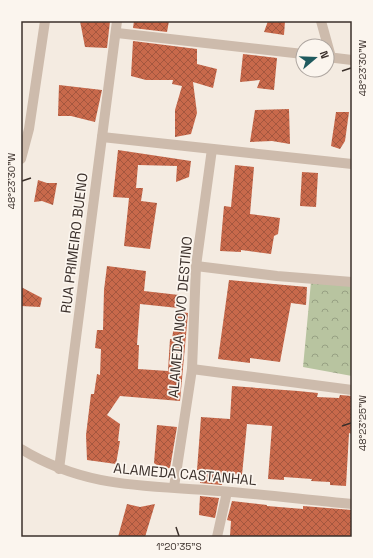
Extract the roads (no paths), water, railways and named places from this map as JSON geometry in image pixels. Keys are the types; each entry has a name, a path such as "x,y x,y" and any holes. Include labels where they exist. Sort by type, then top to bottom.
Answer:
{"street":[{"path":"21,159 29,129 45,21"},
{"name":"RUA PRIMEIRO BUENO","path":"59,469 117,33 117,21"},
{"path":"320,21 324,38"},
{"path":"117,33 295,53"},
{"path":"335,58 352,60"},
{"path":"102,137 352,164"},
{"name":"ALAMEDA NOVO DESTINO","path":"174,487 192,369 196,266 212,149"},
{"path":"196,266 276,276 352,282"},
{"path":"192,369 352,390"},
{"name":"ALAMEDA CASTANHAL","path":"21,449 59,469 95,480 144,486 174,487 352,504"},
{"path":"218,537 227,492"}]}
